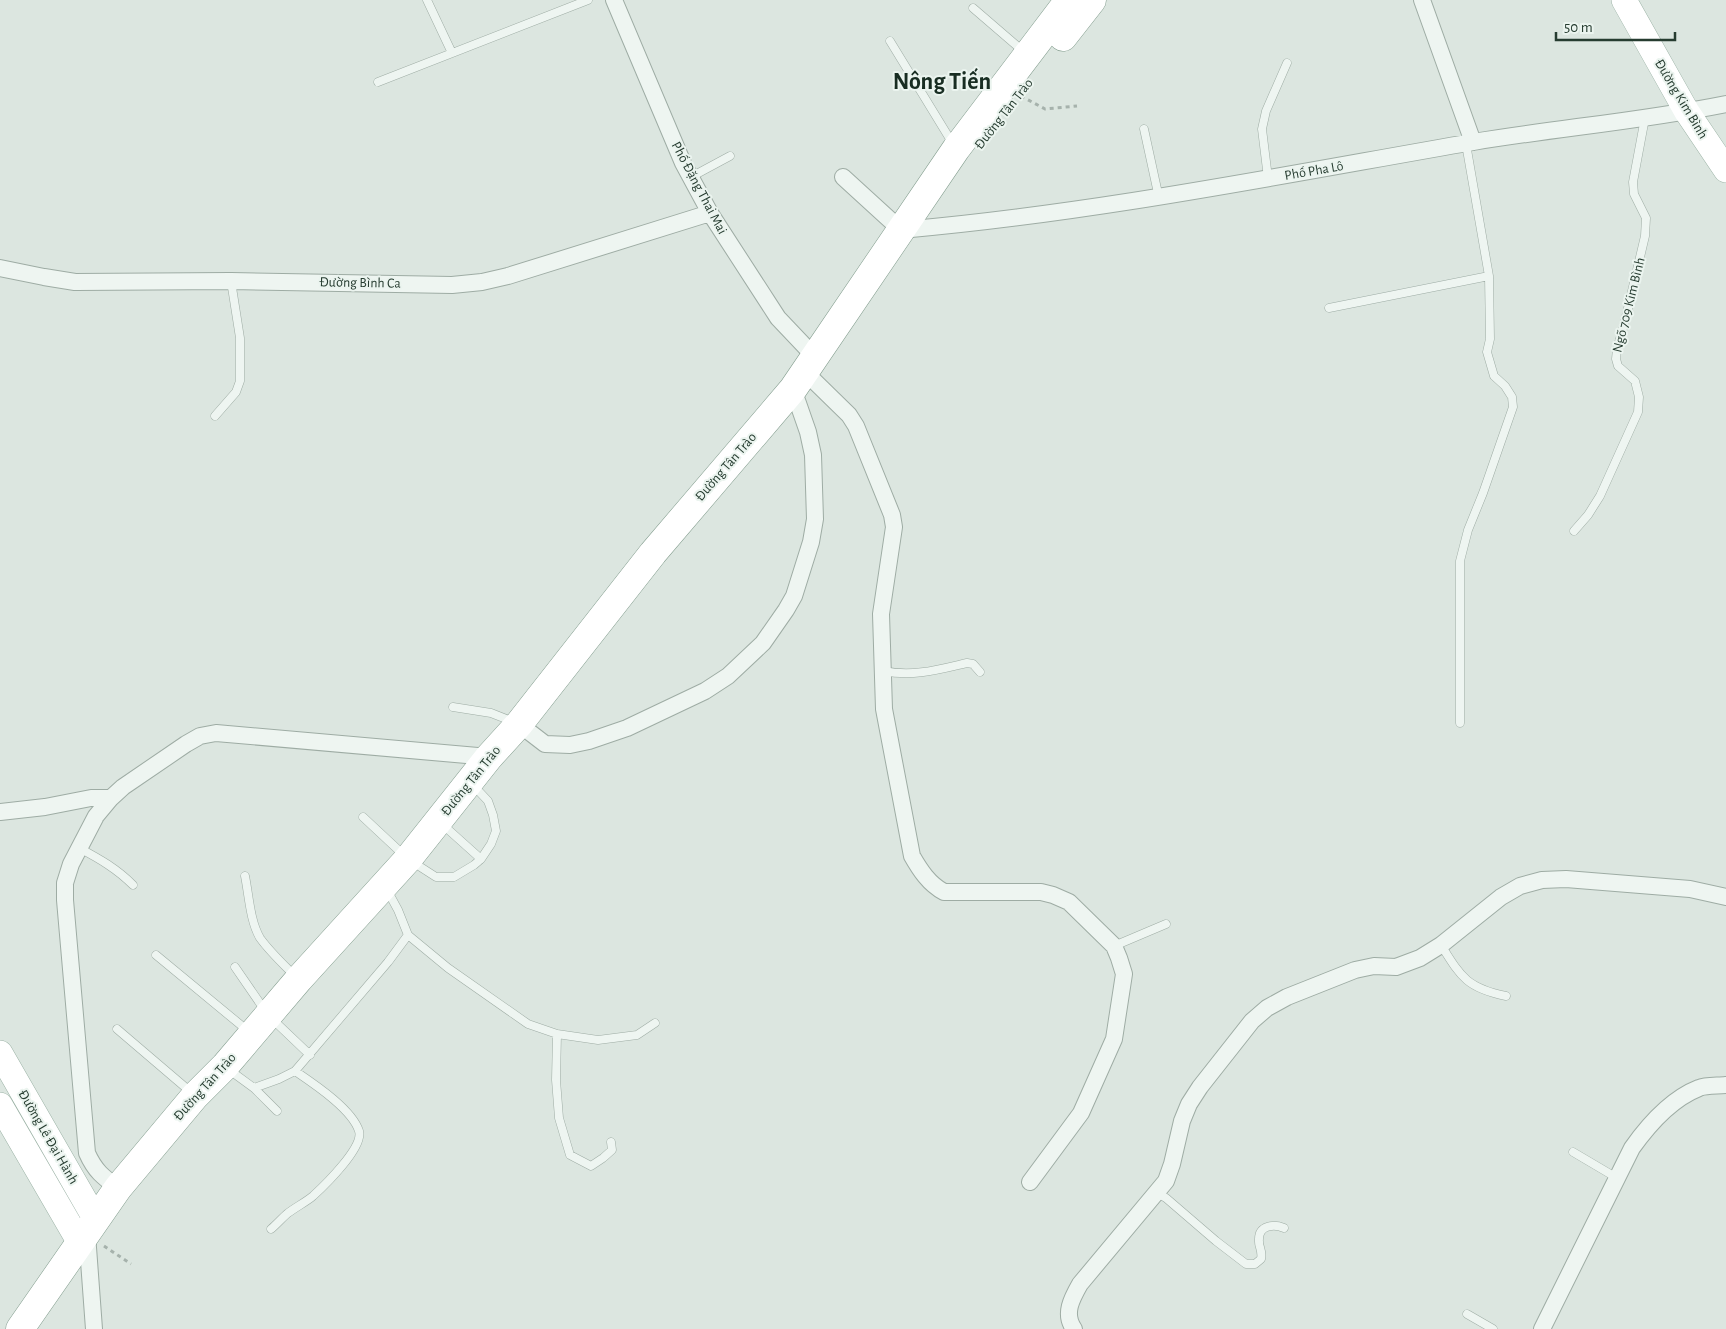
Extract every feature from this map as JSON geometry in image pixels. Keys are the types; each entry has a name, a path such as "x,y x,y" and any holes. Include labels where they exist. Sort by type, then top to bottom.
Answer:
{"highway":[{"name":"Đường Tân Trào","path":"20,1329 118,1188 195,1096 225,1066 299,979 408,859 489,758 519,724 652,553 804,373 956,149 1068,0"},
{"name":"Đường Tân Trào","path":"904,225 956,175 1092,0"}],"main road":[{"name":"Đường Kim Bình","path":"1624,0 1687,112 1726,170"},
{"name":"Đường Lê Đại Hành","path":"0,1054 88,1232"},
{"name":"Đường Lê Đại Hành","path":"0,1104 88,1232"}],"street":[{"name":"Phố Đặng Thai Mai","path":"614,0 683,163 710,213 778,318 804,373 849,415 856,426 892,515 894,527 881,614 884,709 912,856 934,887 944,892 1041,892 1069,902 1114,946"},
{"path":"1422,0 1470,143"},
{"name":"Phố Pha Lô","path":"904,225 977,223 1159,198 1470,143 1687,112 1726,104"},
{"path":"843,177 904,225"},
{"name":"Đường Bình Ca","path":"0,268 75,282 231,281 452,285 482,282 508,276 710,213"},
{"path":"519,724 545,744 570,744 589,741 627,728 705,691 728,676 763,643 794,596 811,542 815,519 813,456 808,432 804,373"},
{"path":"118,1188 92,1165 87,1153 65,900 65,884 71,864 96,816 111,798 123,787 186,744 200,736 216,733 489,758"},
{"path":"0,812 46,807 91,798 111,798"},
{"path":"1074,1329 1068,1316 1073,1298 1080,1284 1166,1181 1182,1122 1189,1104 1200,1087 1252,1021 1267,1008 1287,997 1355,970 1374,966 1396,967 1420,958 1441,945 1501,897 1520,886 1542,880 1566,879 1690,889 1726,897"},
{"path":"1030,1182 1080,1113 1114,1039 1124,974 1114,946"},
{"path":"1542,1329 1632,1148 1648,1126 1675,1102 1700,1088 1726,1085"},
{"path":"88,1232 94,1329"}],"lane":[{"path":"427,0 452,53"},
{"path":"378,82 588,0"},
{"path":"974,8 1028,54"},
{"path":"890,41 956,149"},
{"path":"1268,179 1262,129 1266,111 1286,63"},
{"name":"Ngõ 709 Kim Bình","path":"1574,532 1600,496 1638,412 1639,397 1635,382 1618,366 1616,349 1624,326 1645,236 1646,218 1634,194 1633,182 1644,118"},
{"path":"1144,130 1159,198"},
{"path":"1460,723 1460,561 1468,530 1513,407 1512,397 1505,386 1494,376 1487,352 1490,338 1488,276 1470,143"},
{"path":"692,177 730,156"},
{"path":"1329,308 1488,276"},
{"path":"215,416 236,392 240,381 240,338 231,281"},
{"path":"883,671 900,674 926,673 967,663 974,664 980,672"},
{"path":"453,707 491,713 519,724"},
{"path":"363,817 408,859 436,877 454,877 474,866 491,844 496,831 488,801 470,782"},
{"path":"439,821 480,859"},
{"path":"79,848 105,861 133,885"},
{"path":"245,876 255,927 260,937 269,950 299,979"},
{"path":"385,885 408,935 448,968 528,1024 557,1034 598,1040 637,1035 655,1023"},
{"path":"1114,946 1166,924"},
{"path":"254,1088 295,1071 388,962 408,935"},
{"path":"1441,945 1459,974 1471,984 1480,990 1506,996"},
{"path":"156,956 310,1055"},
{"path":"235,967 260,1024"},
{"path":"118,1028 195,1096"},
{"path":"557,1034 556,1080 559,1118 570,1155 591,1166 604,1158 612,1150 611,1142"},
{"path":"225,1066 254,1088 277,1111"},
{"path":"271,1229 288,1213 313,1196 349,1158 359,1141 359,1132 347,1112 325,1092 295,1071"},
{"path":"1573,1152 1617,1178"},
{"path":"1157,1193 1166,1198 1246,1264 1255,1264 1261,1259 1263,1252 1258,1241 1260,1232 1265,1228 1276,1225 1284,1228"},
{"path":"1468,1314 1493,1329"}],"path":[{"path":"1018,95 1044,109 1078,106"},
{"path":"88,1232 131,1264"}],"district":[{"name":"Nông Tiến","path":"942,82"}]}
